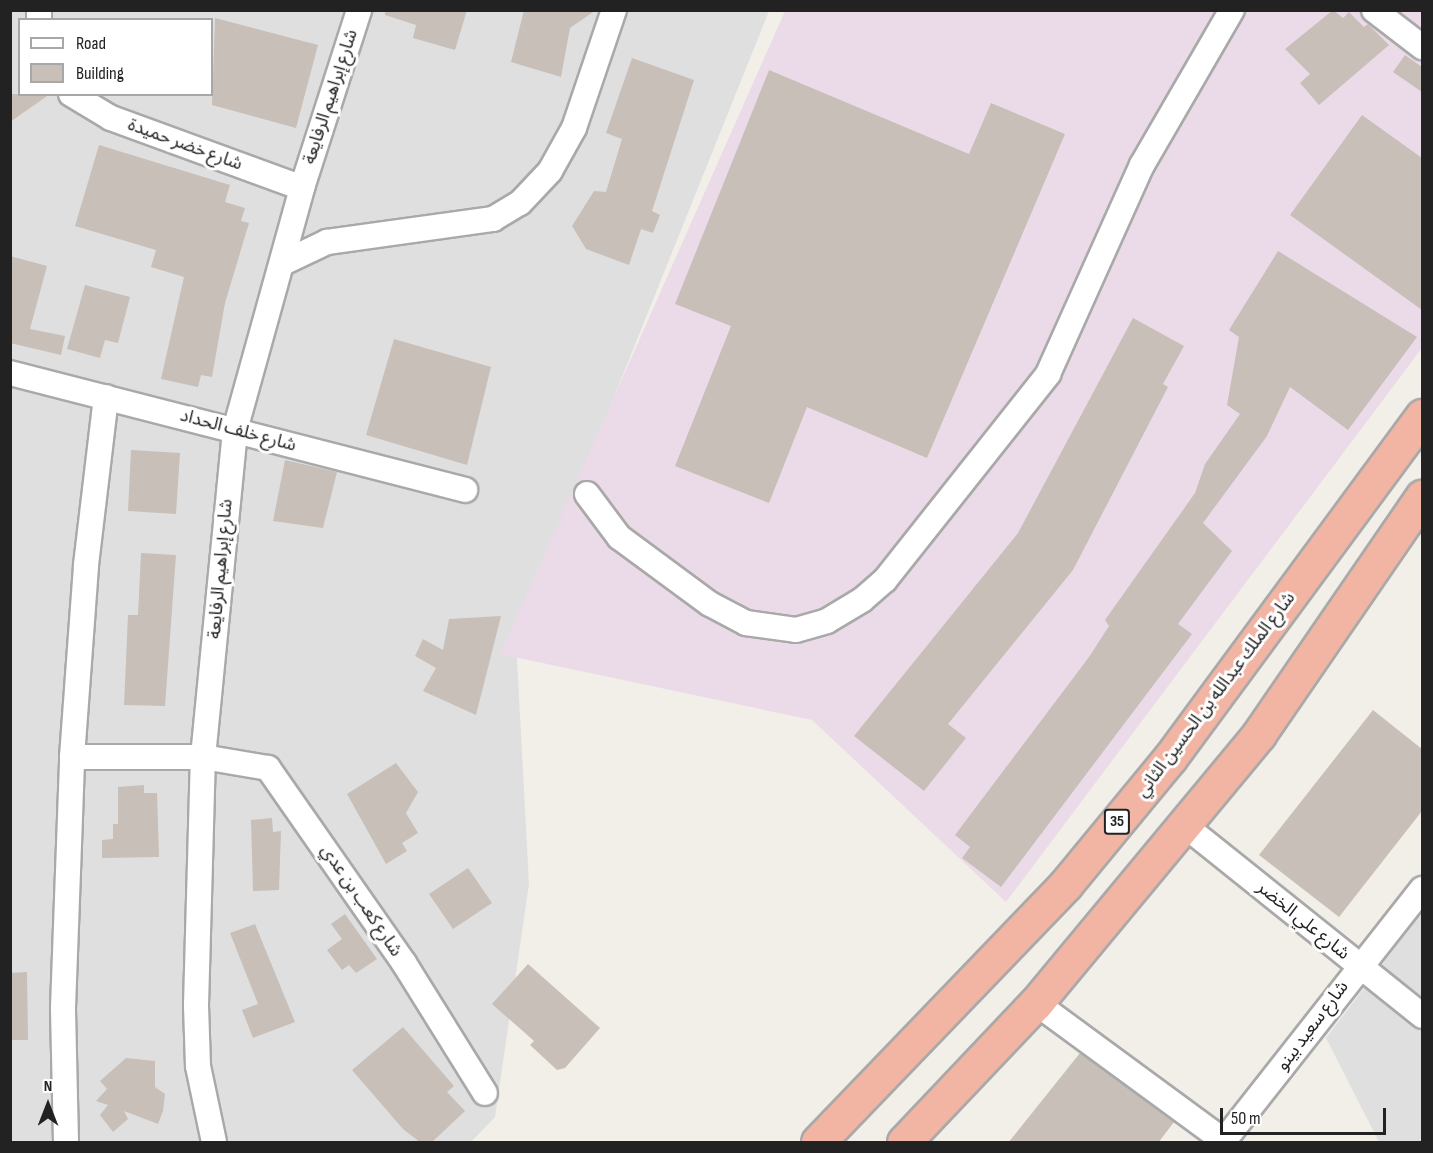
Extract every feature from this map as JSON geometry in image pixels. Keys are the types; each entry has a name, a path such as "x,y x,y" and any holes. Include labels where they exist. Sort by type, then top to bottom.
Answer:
{"highway":[{"name":"شارع الملك عبدالله بن الحسين الثاني","path":"818,1143 922,1040 1073,875 1177,748 1422,416"},
{"path":"904,1143 1036,1003 1259,734 1422,497"}],"street":[{"name":"شارع إبراهيم الرفايعة","path":"214,1143 198,1066 196,1005 204,757 235,430 284,263 302,188 359,10"},
{"path":"284,263 327,242 493,219 520,204 550,171 574,128 614,10"},
{"path":"587,494 619,537 710,604 746,623 796,630 827,621 862,600 885,580 1048,374 1142,165 1232,10"},
{"path":"1374,10 1422,47"},
{"name":"شارع خضر حميدة","path":"74,96 111,118 302,188"},
{"name":"شارع خلف الحداد","path":"10,373 465,490"},
{"path":"66,1143 63,1008 72,757 86,565 106,397"},
{"name":"شارع كعب بن عدي","path":"72,757 204,757 253,762 277,777 485,1093"},
{"name":"شارع علي الخضر","path":"1184,825 1422,1016"},
{"name":"شارع سعيد بينو","path":"1223,1142 1359,966 1422,889"},
{"path":"1036,1003 1223,1142"}],"shaded area":[{"path":"10,11 769,11 516,641 529,884 495,1117 471,1142 11,1142"},
{"path":"785,11 1422,11 1422,348 1006,902 812,720 500,654"},
{"path":"1422,912 1422,1142 1379,1142 1326,1038"}],"building":[{"path":"385,10 467,10 455,50 413,38 416,25 385,15"},
{"path":"524,10 596,10 570,28 561,77 511,62"},
{"path":"1333,10 1343,18 1349,12 1364,27 1368,24 1389,45 1319,105 1300,83 1310,74 1285,49"},
{"path":"215,18 318,45 296,128 212,105"},
{"path":"1405,55 1422,67 1422,92 1393,72"},
{"path":"632,58 694,80 652,211 660,215 653,233 641,229 629,265 586,249 572,226 594,191 606,192 622,139 606,133"},
{"path":"769,70 969,154 991,103 1065,134 927,458 807,407 769,503 675,466 731,326 675,304"},
{"path":"10,94 47,96 10,122"},
{"path":"1362,115 1422,158 1422,310 1290,215"},
{"path":"99,145 230,185 225,202 245,208 241,221 249,223 225,303 212,377 201,375 198,387 161,379 184,277 151,267 156,250 75,226"},
{"path":"1278,251 1417,337 1348,430 1290,387 1267,436 1203,523 1232,551 1178,624 1192,634 1001,887 962,858 970,847 955,835 1089,657 1109,626 1105,620 1195,493 1205,464 1240,414 1227,405 1239,337 1229,330"},
{"path":"10,256 47,266 30,329 65,336 61,355 10,343"},
{"path":"85,285 130,297 118,343 105,340 100,358 67,349"},
{"path":"1133,318 1184,346 1163,384 1168,387 1073,570 948,724 966,738 924,791 854,736 1018,533"},
{"path":"394,339 491,367 467,465 366,435"},
{"path":"131,450 180,453 176,514 128,511"},
{"path":"285,460 337,472 323,528 273,521"},
{"path":"141,553 176,555 165,706 124,705 128,615 138,615"},
{"path":"501,616 476,715 423,691 436,668 415,656 423,639 443,650 449,619"},
{"path":"1373,710 1422,749 1422,811 1339,917 1259,855"},
{"path":"396,763 418,792 406,813 418,833 402,843 407,851 386,864 347,794"},
{"path":"144,785 144,793 157,793 159,857 102,858 102,840 113,839 113,824 118,824 118,787"},
{"path":"272,818 273,832 281,831 279,890 253,891 251,820"},
{"path":"468,868 492,903 453,929 429,894"},
{"path":"345,914 377,959 356,973 349,965 342,970 327,950 342,939 331,924"},
{"path":"255,924 295,1022 253,1038 242,1010 258,1004 230,933"},
{"path":"528,964 600,1028 565,1068 557,1070 530,1045 534,1041 492,1004"},
{"path":"27,972 28,1040 10,1040 10,973"},
{"path":"403,1027 454,1086 447,1092 465,1111 431,1143 421,1143 403,1129 352,1070"},
{"path":"1080,1053 1174,1122 1158,1143 1008,1143"},
{"path":"126,1058 155,1061 155,1087 165,1094 163,1111 158,1124 124,1111 128,1119 113,1132 100,1115 108,1105 96,1101 107,1089 100,1081"}]}
